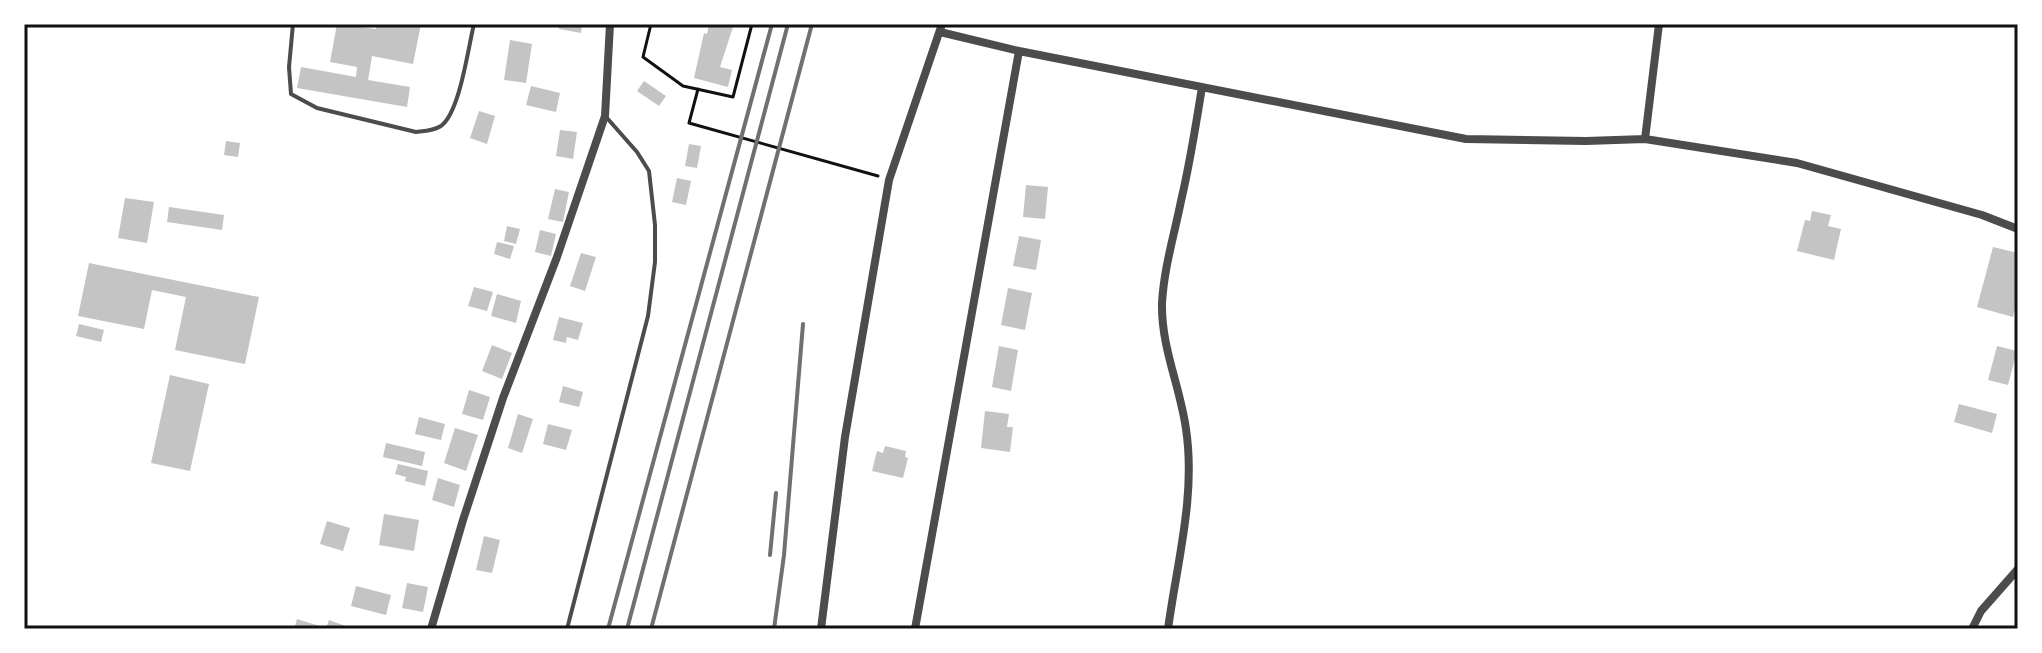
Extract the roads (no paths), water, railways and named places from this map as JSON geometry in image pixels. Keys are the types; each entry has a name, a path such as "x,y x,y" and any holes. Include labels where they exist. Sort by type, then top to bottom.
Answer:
{"street":[{"path":"431,629 503,398 557,257 605,116 610,24"},
{"path":"1645,139 1659,24"},
{"path":"821,629 845,437 889,180 941,28 1019,51 1466,139 1645,139 1797,163 1982,215 2018,229"},
{"path":"915,629 1019,51"},
{"path":"1168,629 1185,531 1190,474 1186,428 1163,341 1162,304 1166,259 1188,170 1202,87"},
{"path":"1972,629 1981,611 2018,569"}],"lane":[{"path":"293,24 289,67 291,94 317,108 416,132 441,126 452,113 474,24"},
{"path":"567,629 648,316 655,262 655,225 649,171 637,152 605,116"}],"railway":[{"path":"608,629 772,24"},
{"path":"627,629 788,24"},
{"path":"651,629 812,24"},
{"path":"774,629 784,555 803,324"},
{"path":"770,555 776,493"}]}
